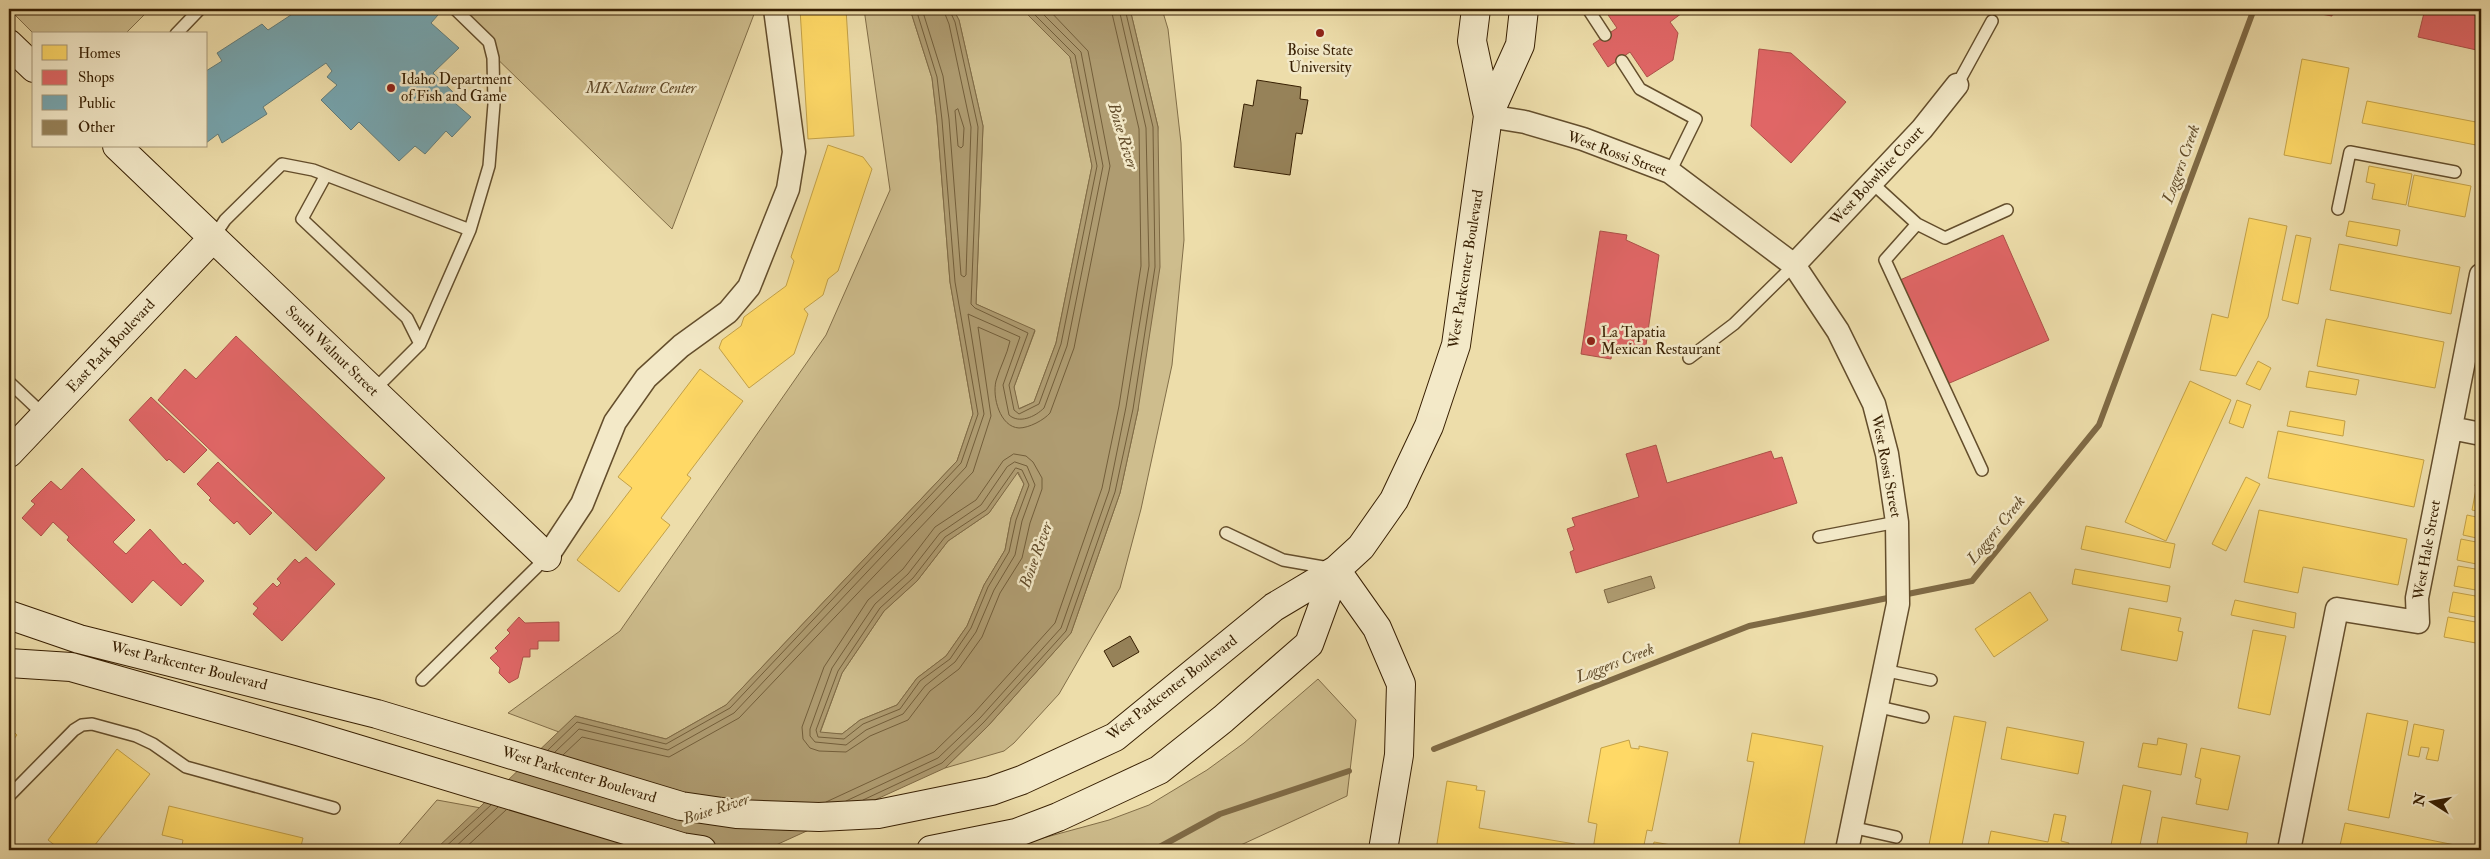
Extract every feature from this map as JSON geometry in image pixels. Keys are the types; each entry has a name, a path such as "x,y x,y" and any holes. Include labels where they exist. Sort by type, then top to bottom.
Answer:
{"main road":[{"name":"West Parkcenter Boulevard","path":"1476,9 1472,42 1488,116"},
{"name":"West Parkcenter Boulevard","path":"9,615 79,639 345,705 430,729 681,806 736,814 819,816 878,814 990,791 1022,780 1115,737 1274,607 1336,570 1361,547 1394,500 1429,426 1456,345 1488,116 1520,44 1524,9"},
{"path":"9,44 32,66"},
{"name":"South Walnut Street","path":"118,148 547,557"},
{"name":"East Park Boulevard","path":"9,453 213,238"},
{"name":"West Parkcenter Boulevard","path":"931,850 1016,833 1058,817 1159,770 1223,719 1309,644 1336,570"},
{"path":"1336,570 1377,628 1401,684 1399,755 1383,850"},
{"name":"West Parkcenter Boulevard","path":"9,663 71,667 427,770 682,847 702,850"}],"street":[{"path":"547,557 582,504 615,422 646,378 681,346 728,312 749,287 788,189 794,152 774,9"},
{"name":"West Bobwhite Court","path":"1794,265 1922,128 1957,85"},
{"name":"West Rossi Street","path":"1488,116 1525,122 1583,140 1670,172 1794,265 1838,331 1874,404 1887,454 1897,522 1898,604 1846,850"},
{"name":"West Hale Street","path":"2289,850 2337,609 2418,622 2417,598 2481,275"},
{"path":"2451,428 2481,434"}],"lane":[{"path":"178,32 200,9"},
{"path":"373,391 420,344 470,230 489,166 494,104 493,58 489,42 455,9"},
{"path":"1588,9 1605,35"},
{"path":"1957,85 1992,21"},
{"path":"1622,61 1640,90 1696,119 1670,172"},
{"path":"2338,209 2350,152 2455,172"},
{"path":"213,238 225,220 282,164 294,165 326,175 470,230"},
{"path":"326,175 302,219 408,318 420,344"},
{"path":"1872,182 1917,224 1945,238 2007,210"},
{"path":"1917,224 1885,260 1982,470"},
{"path":"1689,358 1734,324 1794,265"},
{"path":"9,382 44,415"},
{"path":"1819,537 1897,522"},
{"path":"1226,532 1283,560 1336,570"},
{"path":"422,680 547,557"},
{"path":"1883,670 1931,680"},
{"path":"1875,706 1922,717"},
{"path":"9,796 74,730 82,725 92,724 144,740 186,767 334,808"},
{"path":"1851,827 1896,837"}],"green space":[{"path":"9,9 150,9 127,32 32,32"},
{"name":"MK Nature Center","path":"446,9 756,9 672,229"},
{"path":"864,9 910,9 932,78 950,282 973,414 957,461 726,705 666,739 575,716 559,732 508,713 620,631 826,335 890,190"},
{"path":"953,9 1022,9 1070,57 1092,166 1056,343 1034,402 1018,409 1014,387 1035,331 976,304 983,126 959,20"},
{"path":"1130,9 1162,9 1168,29 1181,143 1184,240 1172,365 1141,509 1120,588 1059,694 1014,743 1004,751 945,768 988,726 1071,633 1120,493 1138,410 1158,127"},
{"path":"1017,472 1024,484 1011,518 1005,550 984,585 967,626 946,656 917,678 897,705 860,720 842,734 820,733 842,673 884,611 917,581 948,541 989,513"},
{"path":"1318,679 1356,720 1347,796 1230,850 999,850 1109,820 1149,805 1207,770 1244,743"},
{"path":"437,800 481,808 435,850 394,850"}],"water":[{"name":"Boise River","path":"910,9 953,9 959,20 983,126 976,304 1035,330 1014,387 1019,409 1034,402 1056,343 1092,166 1070,57 1022,9 1130,9 1158,127 1160,267 1138,410 1120,493 1071,633 988,726 945,768 765,850 435,850 575,716 666,739 726,705 957,461 973,414 950,282 932,78","holes":["1018,472 1024,484 1011,518 1005,550 984,585 967,626 946,656 917,678 897,705 860,720 842,734 820,732 842,673 884,611 917,581 948,541 989,513"]},
{"path":"1651,576 1655,588 1608,603 1604,590"}],"building: Homes":[{"path":"800,9 846,9 854,136 808,139"},
{"path":"2302,59 2349,68 2331,164 2284,155"},
{"path":"2367,101 2481,123 2481,146 2362,123"},
{"path":"828,145 863,157 872,169 838,271 828,279 823,295 804,309 808,314 794,354 749,388 719,348 722,340 741,326 744,317 786,286 794,261 791,257"},
{"path":"2369,166 2412,174 2406,205 2372,199 2375,184 2366,182"},
{"path":"2414,175 2471,186 2465,217 2408,206"},
{"path":"2249,218 2287,226 2268,317 2236,376 2200,370 2212,314 2228,318"},
{"path":"2349,221 2400,230 2397,246 2346,236"},
{"path":"2296,235 2311,238 2298,304 2282,300"},
{"path":"2339,244 2460,267 2451,314 2330,290"},
{"path":"2326,319 2444,342 2435,388 2317,366"},
{"path":"2258,361 2271,368 2260,390 2246,384"},
{"path":"700,369 743,401 687,475 691,478 661,518 670,525 619,592 577,560 632,488 618,477"},
{"path":"2309,371 2359,380 2356,395 2306,387"},
{"path":"2190,381 2231,400 2166,541 2125,522"},
{"path":"2237,400 2251,405 2243,428 2229,423"},
{"path":"2290,411 2345,421 2343,436 2287,426"},
{"path":"2278,431 2424,460 2414,507 2268,478"},
{"path":"2479,464 2481,464 2481,487 2475,486"},
{"path":"2246,477 2260,484 2226,551 2212,544"},
{"path":"2476,489 2481,490 2481,512 2472,510"},
{"path":"2259,510 2407,539 2398,585 2303,567 2298,593 2244,582"},
{"path":"2467,515 2481,518 2481,539 2463,535"},
{"path":"2086,526 2175,544 2170,568 2081,549"},
{"path":"2461,539 2481,543 2481,565 2457,560"},
{"path":"2458,566 2481,570 2481,591 2454,586"},
{"path":"2075,569 2170,586 2167,602 2072,584"},
{"path":"2030,592 2048,620 1994,657 1975,629"},
{"path":"2453,592 2481,597 2481,618 2449,612"},
{"path":"2235,600 2296,613 2294,628 2231,615"},
{"path":"2129,608 2181,618 2178,631 2183,632 2177,661 2121,650"},
{"path":"2448,617 2481,623 2481,644 2444,637"},
{"path":"2253,630 2286,636 2270,715 2238,708"},
{"path":"2367,713 2408,721 2389,818 2348,810"},
{"path":"1954,716 1986,722 1961,850 1928,850"},
{"path":"2414,724 2444,730 2438,761 2426,759 2429,748 2421,747 2419,757 2408,755"},
{"path":"9,727 17,735 9,745"},
{"path":"2007,727 2084,742 2078,774 2001,759"},
{"path":"1752,733 1823,746 1803,850 1746,850 1747,845 1739,844 1754,762 1747,761"},
{"path":"2158,738 2187,744 2181,775 2138,767 2143,743 2157,745"},
{"path":"1629,740 1631,748 1639,749 1639,746 1668,752 1652,831 1647,830 1644,845 1653,847 1654,842 1700,850 1593,850 1597,824 1588,822 1601,748"},
{"path":"2201,748 2240,756 2228,810 2196,804 2201,779 2195,777"},
{"path":"117,749 150,774 91,850 61,850 48,840"},
{"path":"1447,781 1477,786 1476,790 1485,791 1479,828 1575,844 1575,849 1581,850 1436,850"},
{"path":"2123,785 2151,791 2139,850 2110,850"},
{"path":"169,806 303,838 300,850 181,850 183,840 162,835"},
{"path":"2054,814 2066,816 2061,841 2069,843 2067,850 1987,850 1991,831 2048,842"},
{"path":"2162,817 2248,833 2245,850 2156,850"},
{"path":"2345,823 2480,850 2339,850"}],"building: Shops":[{"path":"1604,9 1679,9 1682,13 1670,22 1678,33 1673,60 1647,77 1630,52 1608,67 1593,44 1617,28"},
{"path":"2293,9 2333,9 2332,16"},
{"path":"2425,9 2466,9 2481,12 2481,51 2418,37"},
{"path":"1759,49 1791,53 1846,102 1791,163 1751,126"},
{"path":"1600,231 1627,235 1626,240 1659,255 1646,345 1612,351 1611,359 1581,354"},
{"path":"2003,235 2049,340 1945,385 1900,280"},
{"path":"236,336 385,478 316,551 158,400 185,369 196,379"},
{"path":"151,397 207,450 184,473 169,459 167,461 129,420"},
{"path":"1656,445 1667,483 1771,451 1774,459 1782,457 1797,503 1576,573 1570,552 1574,550 1567,529 1575,526 1572,518 1639,497 1626,454"},
{"path":"218,462 272,513 250,535 237,521 234,524 209,500 211,498 197,484"},
{"path":"82,468 135,520 113,542 126,554 150,529 183,565 185,563 204,581 181,606 153,580 132,603 67,540 69,537 53,522 41,536 22,518 35,504 31,501 51,481 61,490"},
{"path":"306,557 335,584 282,641 253,614 258,608 253,604 273,583 277,587 281,583 277,579 295,559 299,563"},
{"path":"519,617 525,623 559,622 559,641 538,641 538,649 530,649 530,657 523,657 518,678 509,683 499,673 500,668 490,658 498,651 495,648 510,633 507,630"}],"building: Public":[{"name":"Idaho Department of Fish and Game","path":"300,9 431,9 438,15 431,23 459,48 433,73 453,92 448,97 471,117 452,137 446,131 425,154 415,146 399,161 359,122 351,130 321,100 337,85 327,77 332,71 326,63 263,107 267,114 222,143 218,134 208,142 208,70 222,61 217,53 262,24 268,30"}],"building: Other":[{"path":"1257,80 1301,87 1300,99 1308,100 1302,134 1296,133 1290,175 1234,167 1244,104 1253,106"},
{"path":"1130,636 1139,652 1113,667 1104,651"}],"waterway":[{"name":"Loggers Creek","path":"1434,749 1749,626 1972,581 2099,425 2254,9"},
{"name":"Loggers Creek","path":"1154,850 1220,814 1349,771"}],"place":[{"name":"Boise State University","path":"1320,33"},
{"name":"Idaho Department of Fish and Game","path":"391,88"},
{"name":"La Tapatia Mexican Restaurant","path":"1591,341"}]}
